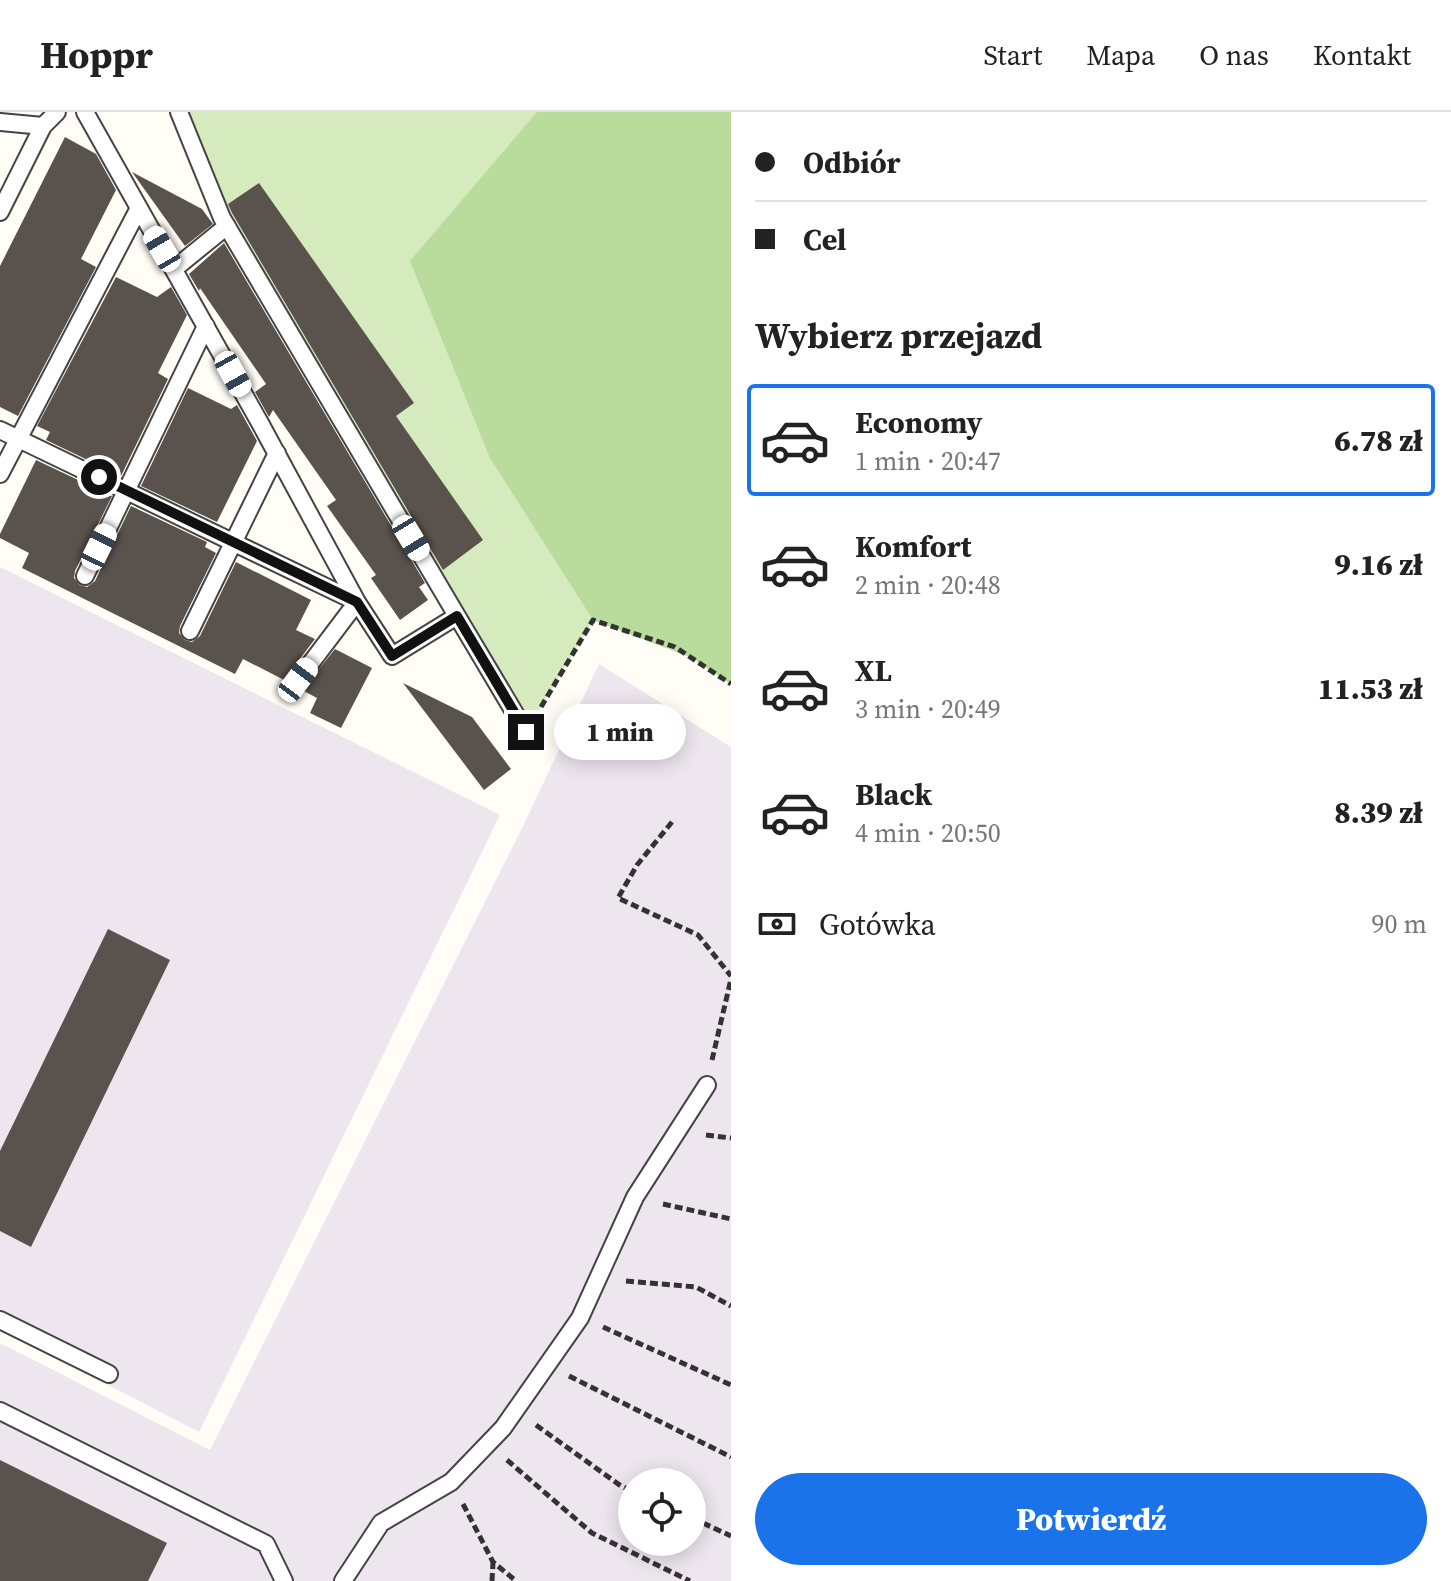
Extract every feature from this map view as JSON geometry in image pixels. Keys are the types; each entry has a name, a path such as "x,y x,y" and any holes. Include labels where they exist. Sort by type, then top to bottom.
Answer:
{"lane":[{"path":"0,212 43,126 57,112"},
{"path":"85,112 357,602 392,656 457,616"},
{"path":"179,112 227,226 526,732"},
{"path":"2,119 43,126"},
{"path":"0,474 139,208"},
{"path":"174,269 227,226"},
{"path":"85,576 206,326"},
{"path":"0,430 357,602"},
{"path":"190,631 277,453"},
{"path":"298,680 357,602"},
{"path":"343,1581 381,1523 451,1482 515,1411 580,1318 635,1197 707,1085"},
{"path":"0,1320 109,1374"},
{"path":"0,1411 266,1544 284,1581"}],"path":[{"path":"526,732 593,620 675,647 731,684"},
{"path":"672,822 637,865 618,898 698,935 731,978 707,1085"},
{"path":"635,1197 731,1219"},
{"path":"597,1278 696,1287 731,1306"},
{"path":"580,1318 654,1348 731,1385"},
{"path":"547,1365 731,1457"},
{"path":"515,1411 618,1484"},
{"path":"488,1444 592,1533 690,1581"},
{"path":"451,1482 493,1562 516,1581"},
{"path":"706,1524 731,1536"},
{"path":"492,1581 493,1562"}],"shaded area":[{"path":"0,567 500,815 199,1432 0,1329"},
{"path":"599,664 731,747 731,1581 0,1581 0,1343 210,1450 527,818"}],"green space":[{"path":"180,112 731,112 731,684 690,657 593,620 526,732 227,226"},
{"path":"537,112 731,112 731,684 690,657 593,620 490,458 410,261"}],"building":[{"path":"65,137 96,154 116,190 81,259 96,267 18,416 0,407 0,266"},
{"path":"132,172 202,209 213,224 185,246"},
{"path":"259,183 414,403 396,416 483,540 443,570 232,213 228,204"},
{"path":"224,243 425,583 419,587 428,600 400,620 371,578 376,575 327,506 336,500 273,410 269,417 255,392 266,384 189,274"},
{"path":"116,277 157,297 171,287 187,315 158,373 168,379 121,476 46,440 50,432 37,426"},
{"path":"188,388 231,409 237,405 257,441 217,522 141,486"},
{"path":"36,460 112,496 75,571 74,578 80,585 87,587 95,581 131,506 207,542 205,547 216,553 180,626 179,633 185,640 192,642 200,636 236,562 311,600 296,630 315,639 289,673 288,682 243,659 235,674 22,568 29,553 0,538 0,534"},
{"path":"335,649 372,668 341,728 310,713 317,698 302,690"},
{"path":"403,683 472,717 511,769 484,790"},
{"path":"108,929 170,960 31,1247 0,1231 0,1151"},
{"path":"0,1460 167,1543 148,1581 0,1581"}],"route":[{"path":"99,477 357,602 392,656 457,616 526,732"}]}
